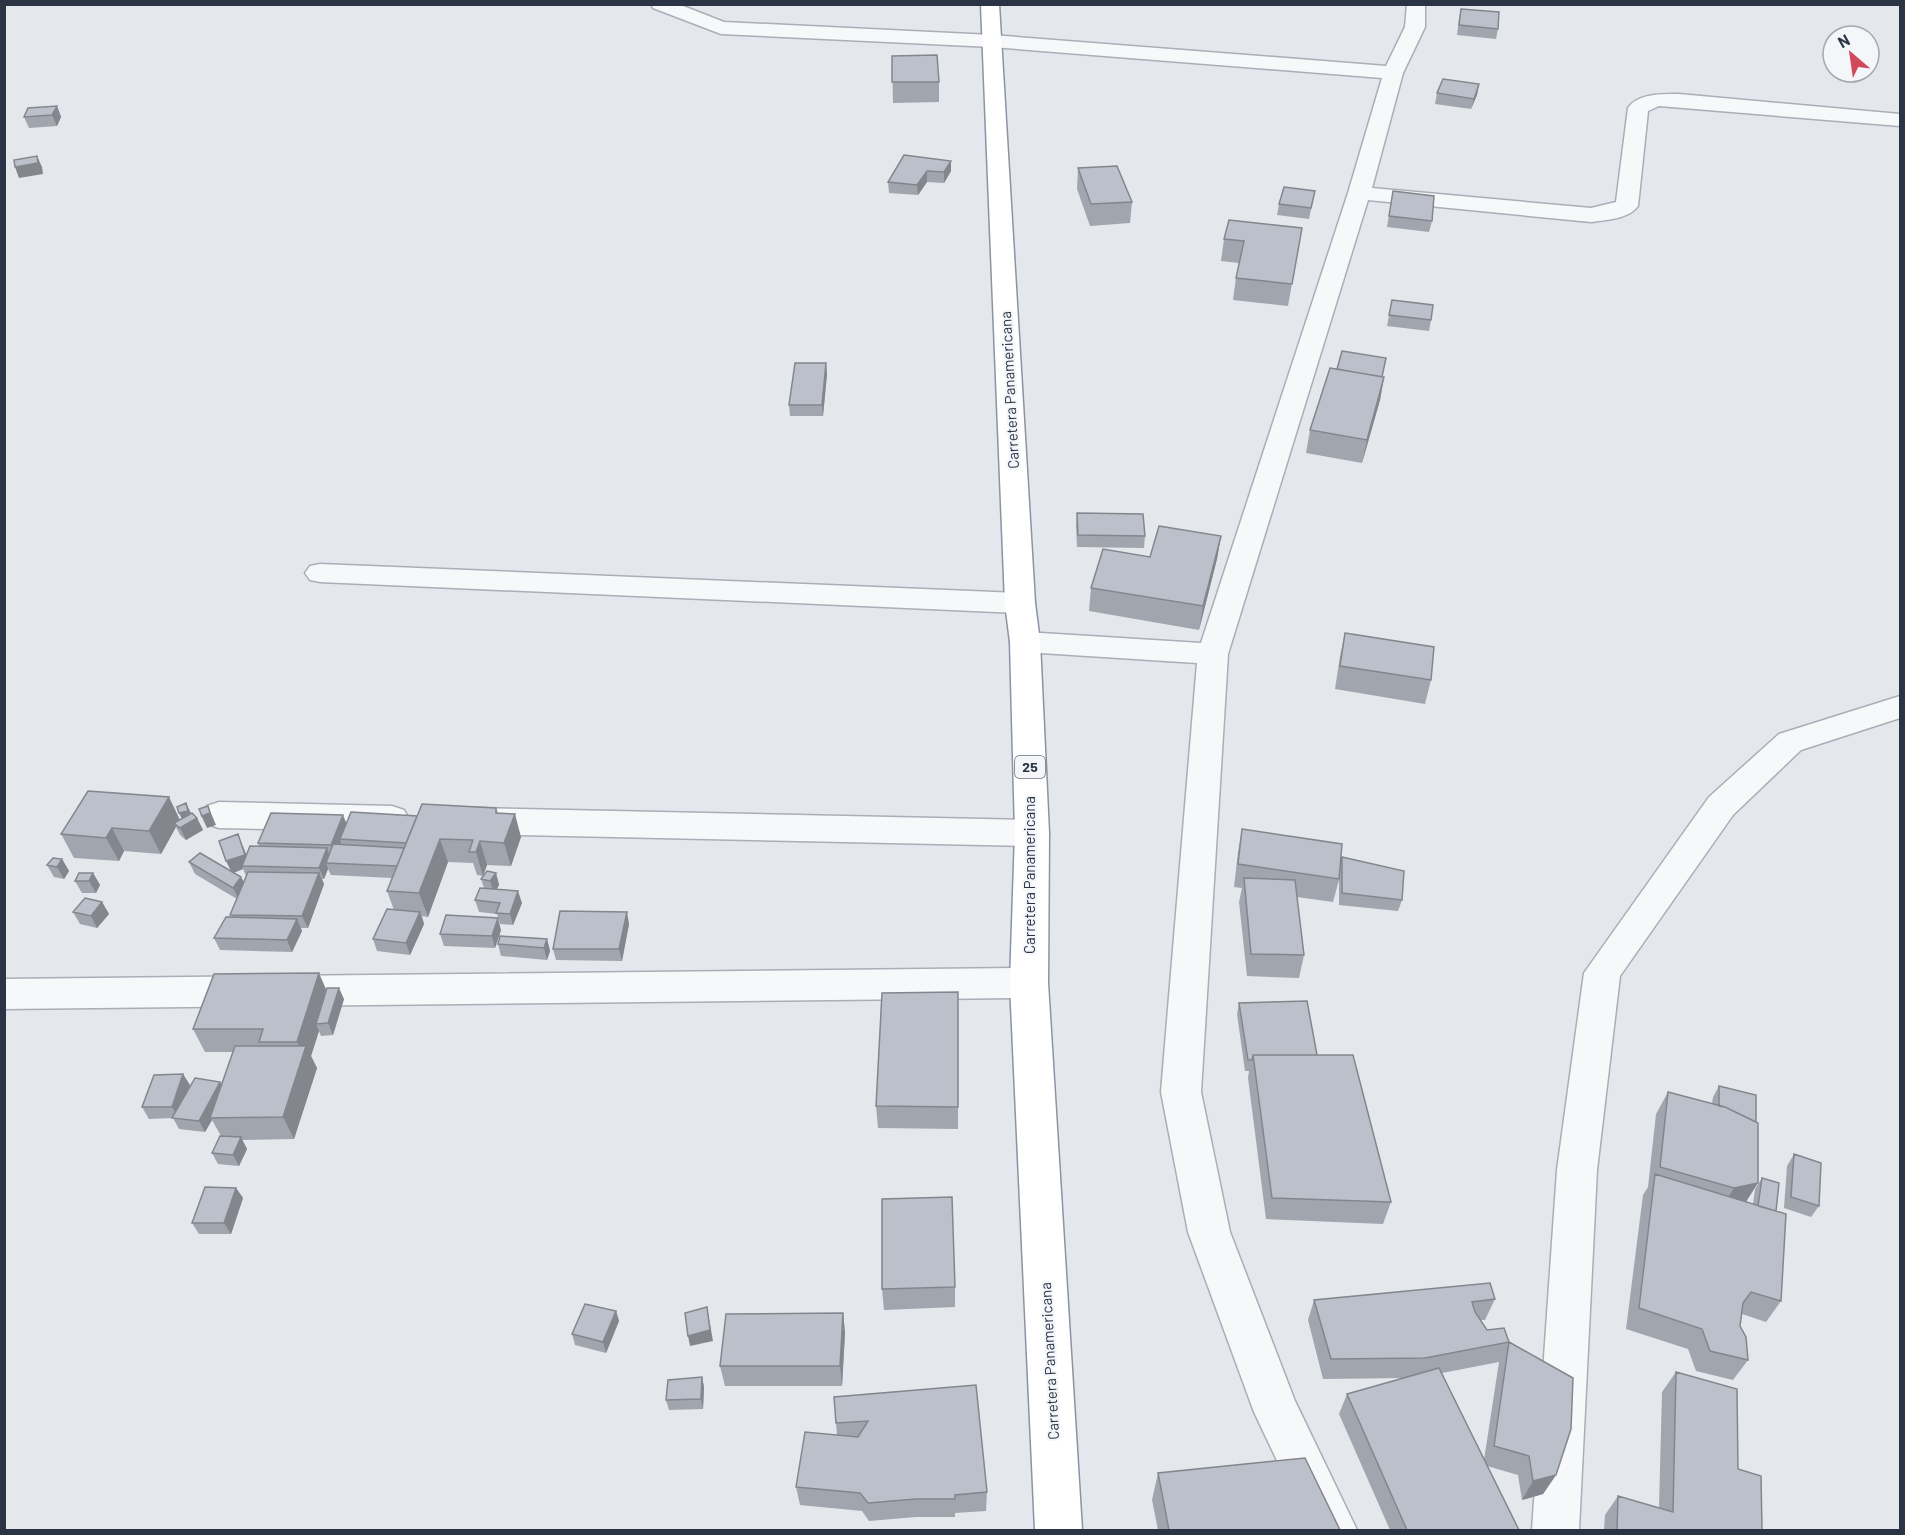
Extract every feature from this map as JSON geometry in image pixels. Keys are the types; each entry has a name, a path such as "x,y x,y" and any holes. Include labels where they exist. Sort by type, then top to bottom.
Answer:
{"highway":[{"name":"Carretera Panamericana","path":"990,4 1020,603 1025,642 1032,833 1029,983 1059,1530"}],"street":[{"path":"660,4 721,28 992,41 1393,73"},
{"path":"1334,1530 1277,1412 1209,1232 1181,1092 1213,654 1359,193 1393,73 1415,27 1416,4"},
{"path":"1359,193 1591,215 1612,212 1627,206 1638,108 1656,100 1679,100 1900,120"},
{"path":"320,573 1020,603"},
{"path":"1025,642 1213,654"},
{"path":"1555,1530 1577,1170 1602,973 1721,807 1790,742 1900,707"},
{"path":"219,815 1032,833"},
{"path":"4,994 1029,983"}],"building":[{"path":"1461,9 1499,12 1498,29 1459,25"},
{"path":"937,55 939,82 892,82 892,56"},
{"path":"1443,79 1479,84 1474,99 1437,93"},
{"path":"57,106 52,115 24,117 28,108"},
{"path":"904,155 951,161 944,172 927,171 917,185 888,182"},
{"path":"37,156 38,163 15,167 14,160"},
{"path":"1117,166 1132,202 1091,204 1078,168"},
{"path":"1284,187 1315,191 1311,208 1279,204"},
{"path":"1393,191 1434,196 1432,221 1389,216"},
{"path":"1229,220 1302,228 1292,284 1236,278 1244,241 1224,239"},
{"path":"1392,300 1433,305 1431,320 1389,315"},
{"path":"1342,351 1386,358 1382,377 1337,369"},
{"path":"795,363 826,363 822,405 789,405"},
{"path":"1330,368 1384,377 1367,440 1310,430"},
{"path":"1077,513 1143,514 1145,536 1078,535"},
{"path":"1159,526 1221,536 1203,606 1091,588 1103,549 1150,557"},
{"path":"1345,633 1434,647 1431,680 1340,666"},
{"path":"88,791 169,797 149,831 112,828 106,838 61,834"},
{"path":"186,803 188,811 179,813 177,807"},
{"path":"422,804 496,808 496,813 515,814 504,843 480,841 476,852 469,852 473,840 440,839 419,893 387,891"},
{"path":"208,806 210,813 202,816 199,809"},
{"path":"351,812 417,816 406,843 340,839"},
{"path":"192,813 197,818 180,828 174,823"},
{"path":"271,813 343,815 331,845 258,843"},
{"path":"1242,829 1342,844 1339,879 1238,864"},
{"path":"238,834 245,855 226,861 219,841"},
{"path":"333,844 404,848 397,866 326,863"},
{"path":"250,846 327,848 319,868 242,866"},
{"path":"200,853 241,877 233,888 189,862"},
{"path":"1342,857 1404,871 1402,900 1342,893"},
{"path":"53,858 62,859 57,867 47,865"},
{"path":"487,871 496,873 490,881 481,879"},
{"path":"248,872 319,873 302,916 230,915"},
{"path":"79,873 93,873 89,881 75,881"},
{"path":"1244,878 1295,880 1304,955 1251,954"},
{"path":"480,888 518,891 510,914 496,913 500,903 475,900"},
{"path":"85,898 102,902 91,916 73,912"},
{"path":"387,909 420,912 406,943 373,939"},
{"path":"560,911 627,912 619,949 553,949"},
{"path":"446,915 498,918 492,936 440,934"},
{"path":"226,917 297,919 287,940 214,938"},
{"path":"500,936 547,939 544,948 498,944"},
{"path":"319,973 297,1042 259,1042 263,1029 193,1029 214,974"},
{"path":"327,988 339,988 328,1023 316,1024"},
{"path":"958,992 958,1107 876,1106 882,993"},
{"path":"1307,1001 1317,1055 1253,1055 1252,1060 1248,1060 1239,1003"},
{"path":"235,1046 306,1046 283,1117 210,1118"},
{"path":"1253,1055 1353,1055 1391,1202 1272,1198"},
{"path":"183,1074 172,1107 142,1107 154,1075"},
{"path":"195,1078 220,1082 199,1121 172,1118"},
{"path":"1719,1086 1756,1095 1756,1122 1719,1106"},
{"path":"1668,1092 1725,1107 1758,1123 1758,1183 1734,1188 1660,1167"},
{"path":"220,1136 241,1137 233,1155 212,1153"},
{"path":"1794,1154 1821,1163 1819,1206 1791,1197"},
{"path":"1655,1174 1786,1214 1781,1301 1751,1292 1743,1303 1740,1326 1746,1337 1748,1360 1710,1351 1702,1329 1639,1308"},
{"path":"1762,1178 1779,1183 1776,1211 1758,1206"},
{"path":"205,1187 236,1188 224,1223 192,1223"},
{"path":"952,1197 955,1287 882,1289 882,1199"},
{"path":"1490,1283 1495,1299 1472,1302 1475,1312 1487,1330 1504,1328 1509,1342 1425,1358 1331,1359 1314,1300"},
{"path":"585,1304 616,1311 603,1342 572,1334"},
{"path":"707,1307 710,1330 688,1336 685,1313"},
{"path":"843,1313 840,1366 720,1366 726,1314"},
{"path":"1509,1342 1573,1378 1571,1429 1556,1475 1533,1481 1529,1456 1494,1446"},
{"path":"1439,1368 1519,1530 1407,1530 1347,1394"},
{"path":"1676,1372 1737,1389 1738,1469 1761,1476 1762,1530 1617,1530 1618,1496 1673,1512"},
{"path":"702,1377 701,1399 666,1400 668,1380"},
{"path":"976,1385 987,1492 955,1495 955,1499 868,1503 860,1493 796,1487 805,1432 858,1437 868,1421 836,1423 834,1397"},
{"path":"1305,1458 1340,1530 1169,1530 1158,1473"}]}
